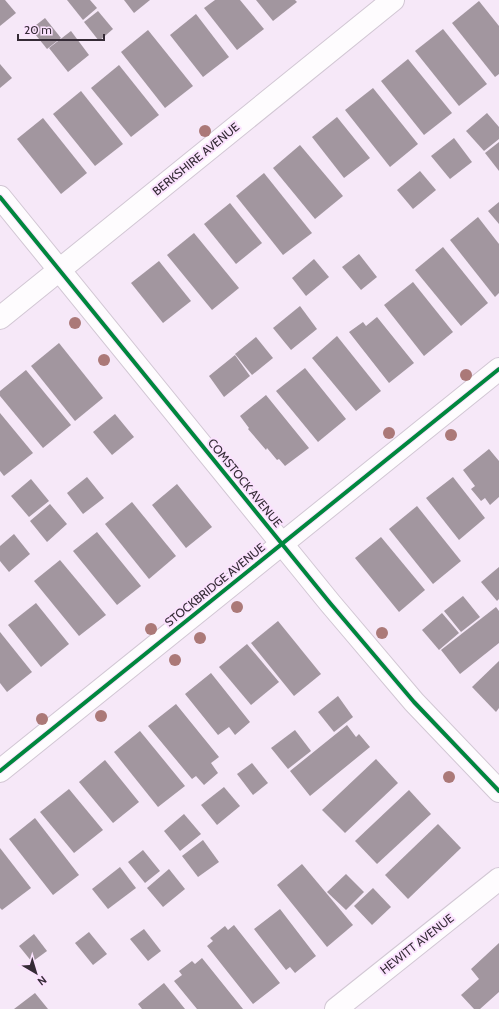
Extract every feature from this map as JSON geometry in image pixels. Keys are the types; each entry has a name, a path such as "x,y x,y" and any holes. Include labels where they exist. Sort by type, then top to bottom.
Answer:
{"street":[{"name":"BERKSHIRE AVENUE","path":"0,318 393,0"},
{"name":"COMSTOCK AVENUE","path":"0,197 282,544 414,702 499,791"},
{"name":"STOCKBRIDGE AVENUE","path":"0,771 499,369"},
{"name":"HEWITT AVENUE","path":"336,1009 499,879"}],"building":[{"path":"0,0 5,0 16,13 0,26"},
{"path":"67,0 90,0 97,8 83,20"},
{"path":"124,0 150,0 134,13"},
{"path":"215,0 240,0 264,29 237,50 204,8"},
{"path":"256,0 295,0 297,2 273,21"},
{"path":"479,1 499,26 499,74 495,77 452,23"},
{"path":"98,11 113,29 99,41 84,22"},
{"path":"196,14 229,57 203,77 170,35"},
{"path":"45,18 61,38 47,49 31,29"},
{"path":"443,29 487,84 459,106 415,51"},
{"path":"148,30 193,86 165,108 121,52"},
{"path":"71,31 89,55 68,72 49,48"},
{"path":"408,59 452,113 424,135 381,81"},
{"path":"0,64 12,78 0,88"},
{"path":"119,65 159,115 131,137 91,88"},
{"path":"373,88 418,144 390,167 345,110"},
{"path":"81,91 123,144 95,166 53,114"},
{"path":"487,113 499,127 499,139 484,151 466,131"},
{"path":"337,117 370,158 344,178 312,137"},
{"path":"43,118 87,173 61,194 17,139"},
{"path":"454,138 472,162 450,179 431,156"},
{"path":"499,142 499,171 485,153"},
{"path":"300,145 343,196 315,219 273,168"},
{"path":"420,171 436,190 413,209 397,190"},
{"path":"264,173 312,233 283,255 236,196"},
{"path":"499,202 499,224 488,211"},
{"path":"230,203 262,243 236,264 204,224"},
{"path":"478,217 499,244 499,293 495,297 450,240"},
{"path":"194,233 239,288 212,310 167,255"},
{"path":"443,247 488,303 461,326 415,270"},
{"path":"359,254 377,277 361,290 342,267"},
{"path":"314,259 329,277 306,296 292,278"},
{"path":"159,261 191,301 163,323 131,283"},
{"path":"413,282 453,332 424,356 384,305"},
{"path":"300,306 317,329 291,350 273,328"},
{"path":"377,317 414,363 389,383 349,332 363,322 366,326"},
{"path":"337,336 381,391 356,411 312,358"},
{"path":"256,337 273,358 252,375 235,354"},
{"path":"59,343 103,398 75,421 31,366"},
{"path":"235,355 250,376 224,397 209,376"},
{"path":"305,368 346,419 318,442 276,391"},
{"path":"26,370 71,425 43,448 0,396 0,391"},
{"path":"266,395 309,448 285,466 279,459 277,460 267,448 266,450 248,429 249,428 240,416"},
{"path":"0,413 33,453 4,476 0,471"},
{"path":"115,414 134,437 112,455 93,432"},
{"path":"489,449 499,461 499,497 490,505 485,498 481,501 471,489 475,486 463,470"},
{"path":"87,477 104,498 83,514 67,493"},
{"path":"453,477 485,518 459,540 426,498"},
{"path":"31,479 49,501 29,517 11,496"},
{"path":"177,484 212,527 186,548 152,505"},
{"path":"132,502 176,556 149,579 105,524"},
{"path":"50,504 67,524 47,542 30,521"},
{"path":"417,506 461,561 433,584 389,529"},
{"path":"97,532 141,586 117,605 73,551"},
{"path":"14,534 30,554 9,572 0,561 0,546"},
{"path":"381,537 425,590 399,612 355,558"},
{"path":"60,560 106,615 79,636 34,581"},
{"path":"499,567 499,599 497,601 481,582"},
{"path":"463,596 480,617 461,632 444,611"},
{"path":"36,603 69,644 41,667 8,625"},
{"path":"496,607 499,611 499,643 460,674 441,650"},
{"path":"442,613 459,633 439,650 422,630"},
{"path":"278,621 321,674 294,696 251,643"},
{"path":"0,632 32,672 7,692 0,683"},
{"path":"247,644 279,682 251,705 219,667"},
{"path":"499,661 499,708 496,712 472,687"},
{"path":"211,673 250,722 235,735 229,727 218,735 185,694"},
{"path":"338,696 353,717 334,732 318,712"},
{"path":"176,704 219,757 211,763 218,773 204,785 196,776 192,779 148,726"},
{"path":"347,725 356,737 359,734 370,747 310,796 290,771"},
{"path":"295,730 311,751 288,769 271,748"},
{"path":"140,731 185,786 158,807 114,752"},
{"path":"376,759 398,783 345,833 322,810"},
{"path":"105,760 139,802 113,823 79,782"},
{"path":"252,763 268,783 253,795 237,774"},
{"path":"224,787 240,806 217,825 201,805"},
{"path":"69,789 103,830 74,853 40,812"},
{"path":"409,790 431,814 377,864 355,841"},
{"path":"184,814 201,834 180,851 164,831"},
{"path":"35,818 79,875 53,895 9,839"},
{"path":"438,824 461,848 408,899 385,875"},
{"path":"203,840 219,862 198,877 182,856"},
{"path":"0,848 31,888 2,910 0,908"},
{"path":"143,850 160,871 145,883 128,862"},
{"path":"302,864 353,925 327,947 277,885"},
{"path":"120,867 136,888 108,909 92,889"},
{"path":"169,869 185,889 163,907 147,888"},
{"path":"346,874 364,892 346,910 327,892"},
{"path":"373,888 391,907 372,925 354,906"},
{"path":"280,909 316,956 295,973 290,967 286,970 254,929"},
{"path":"234,925 280,983 253,1004 207,946 213,941 210,938 225,926 228,930"},
{"path":"144,929 161,951 148,961 130,939"},
{"path":"89,932 107,954 93,965 75,943"},
{"path":"34,934 47,951 32,962 19,946"},
{"path":"499,943 499,992 480,1009 474,1009 461,995 479,979 471,969"},
{"path":"202,958 243,1009 197,1009 174,981 182,975 179,971 192,961 195,964"},
{"path":"164,983 185,1009 142,1009 138,1004"},
{"path":"35,993 48,1009 14,1009"}],"cycle path":[{"path":"0,197 330,603 414,702 499,791"},
{"path":"0,771 499,369"}]}
